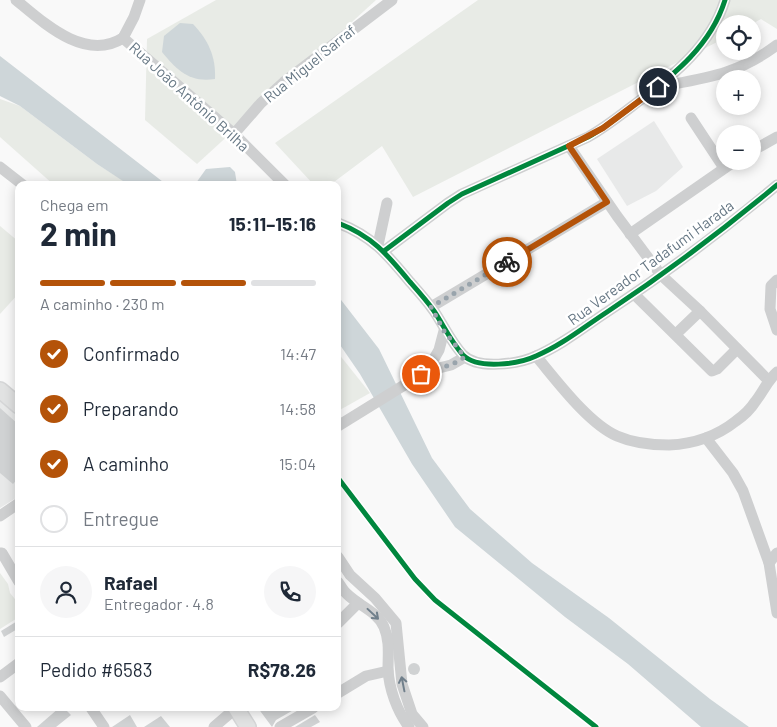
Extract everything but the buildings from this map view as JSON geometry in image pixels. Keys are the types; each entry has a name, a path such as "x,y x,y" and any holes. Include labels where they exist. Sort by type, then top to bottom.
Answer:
{"main road":[{"path":"0,390 15,403"},
{"path":"238,711 248,727"}],"street":[{"path":"16,0 51,28 72,40 99,44 115,43 123,38"},
{"name":"Rua João Antônio Brilha","path":"140,0 123,38 234,134 281,181"},
{"name":"Rua Miguel Sarraf","path":"234,134 261,102 284,82 392,0"},
{"path":"381,248 462,194 569,146 603,128 658,87 694,56 714,29 725,0"},
{"path":"658,87 732,71 762,56 777,45"},
{"path":"691,118 716,156"},
{"path":"761,146 777,137"},
{"path":"569,146 607,202 661,274 768,380"},
{"path":"0,167 18,181"},
{"path":"630,234 721,170"},
{"name":"Rua Vereador Tadafumi Harada","path":"465,357 482,363 497,364 522,361 560,344 634,294 777,184"},
{"path":"431,307 607,202"},
{"path":"381,248 381,236 387,203"},
{"path":"341,224 349,227 381,248 431,307 444,331 465,357 451,365 424,372 341,424"},
{"path":"777,280 771,286 770,309 777,330"},
{"path":"634,294 712,371 717,369 737,348"},
{"path":"676,334 700,311"},
{"path":"424,372 439,350 444,331"},
{"path":"536,356 587,413 617,436 656,445 681,444 706,438 735,422 754,404 768,380 777,372"},
{"path":"706,438 733,473 743,490 769,563 777,613"},
{"path":"0,516 15,506"},
{"path":"1,552 15,575"},
{"path":"769,563 777,553"},
{"path":"341,562 350,575 376,598 396,623 402,684 412,714 423,727"},
{"path":"341,586 348,595 375,616 384,627 387,638 388,671 397,706 408,727"},
{"path":"341,620 358,603"},
{"path":"0,676 15,666"},
{"path":"341,690 366,676 388,671"},
{"path":"0,696 26,727"},
{"path":"92,711 98,724"},
{"path":"214,727 233,711"},
{"path":"280,727 308,711"}],"shaded area":[{"path":"216,0 376,0 197,164 145,120 147,39"},
{"path":"478,0 777,0 777,29 761,19 761,15 716,15 716,43 413,197 382,146 335,181 310,181 275,143"},
{"path":"180,23 193,24 207,42 214,63 215,79 198,79 184,74 162,52 164,36"},
{"path":"0,56 162,181 123,181 97,164 20,106 0,96"},
{"path":"0,99 20,106 97,164 124,181 50,181 0,137"},
{"path":"654,121 683,167 656,191 627,206 597,159"},
{"path":"230,167 235,172 236,181 197,181 206,169"},
{"path":"0,226 15,239 15,297 0,314"},
{"path":"341,300 379,349 432,458 470,509 532,563 609,618 710,699 749,727 701,727 628,664 565,617 455,527 412,464 360,374 341,346"},
{"path":"341,357 370,393 341,409"},
{"path":"0,401 15,414 15,499 0,508"},
{"path":"0,573 15,599 15,620 0,629"}],"cycle path":[{"path":"384,251 462,194 588,137 614,120 666,80 690,57 711,31 725,0"},
{"path":"341,224 370,240 386,254 431,307 463,355 478,363 499,364 529,359 546,352 564,341 672,267 777,185"},
{"path":"341,482 415,579 435,600 596,727"}],"way so far":[{"path":"421,374 451,365 465,357 444,331 431,307 507,262"}],"route":[{"path":"507,262 607,202 569,146 588,138 658,87"}]}
